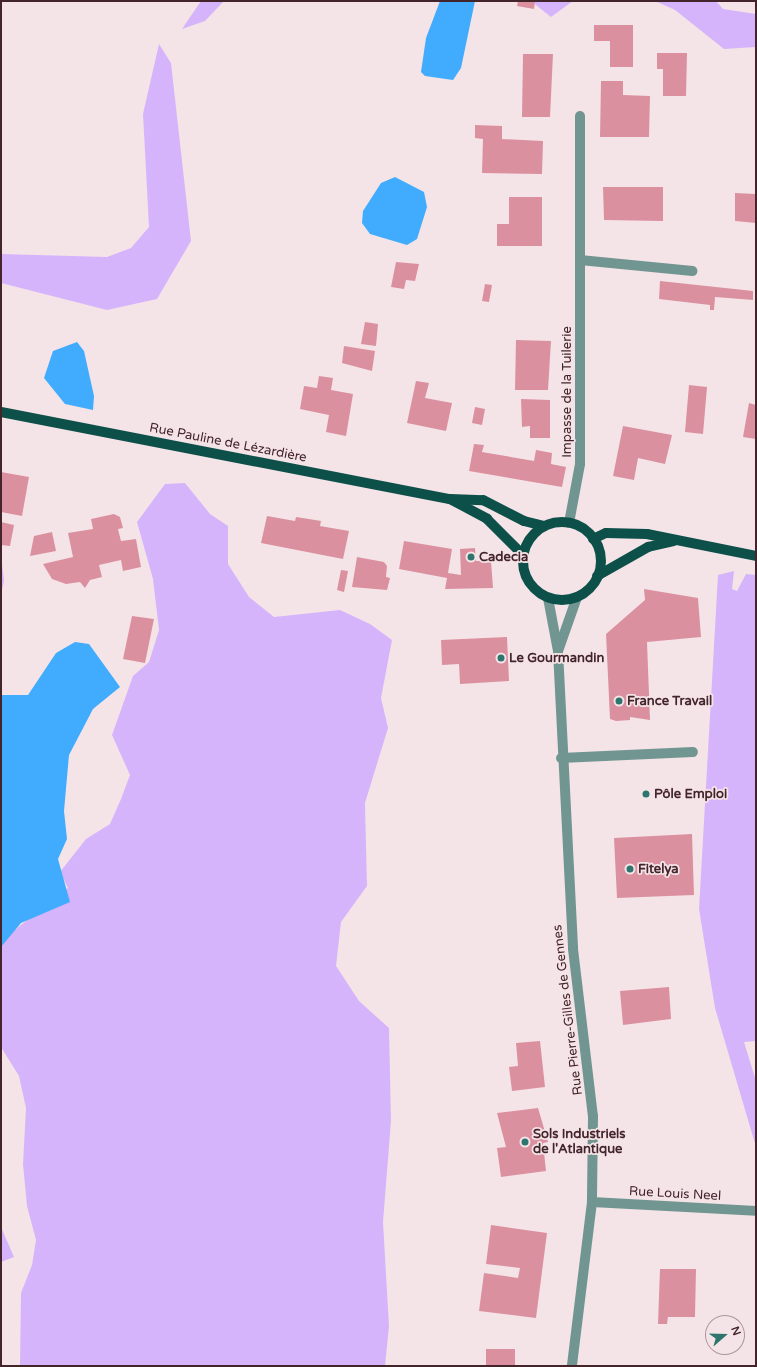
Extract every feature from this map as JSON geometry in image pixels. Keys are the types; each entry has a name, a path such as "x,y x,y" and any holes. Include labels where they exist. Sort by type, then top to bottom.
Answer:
{"main road":[{"name":"Rue Pauline de Lézardière","path":"1,412 450,499 488,501 524,521 544,526"},
{"name":"Rue Pauline de Lézardière","path":"450,499 487,519 523,555"},
{"path":"569,523 593,539 601,563 597,576 590,588 577,597 563,600 548,598 528,581 523,555 531,538 544,526 569,523"},
{"path":"593,539 606,533 635,533 756,556"},
{"path":"597,576 648,547 675,540"}],"street":[{"name":"Impasse de la Tuilerie","path":"569,523 580,464 580,116"},
{"path":"580,260 692,272"},
{"name":"Rue Pierre-Gilles de Gennes","path":"558,651 577,597"},
{"name":"Rue Pierre-Gilles de Gennes","path":"548,598 558,651 561,758 572,937 593,1116 592,1202 572,1366"},
{"path":"561,758 693,752"},
{"name":"Rue Louis Neel","path":"592,1202 756,1211"}],"shaded area":[{"path":"201,1 224,1 205,21 182,29"},
{"path":"531,1 573,1 551,17"},
{"path":"655,1 716,1 723,9 756,14 756,47 724,49 675,10"},
{"path":"159,44 171,63 191,241 157,299 107,310 1,283 1,254 107,257 131,248 149,227 143,114"},
{"path":"185,483 210,514 228,526 228,564 249,597 274,617 340,610 370,624 392,640 381,698 388,728 365,803 367,886 341,922 336,966 359,1001 389,1028 391,1121 383,1222 389,1326 385,1366 20,1366 21,1293 32,1265 36,1240 27,1206 23,1164 26,1108 19,1076 1,1047 1,947 7,936 68,888 60,872 86,839 110,824 121,799 130,775 112,735 133,676 149,662 159,630 153,579 137,522 165,484"},
{"path":"1,556 4,581 1,594"},
{"path":"734,571 732,589 737,591 746,574 756,575 756,1041 744,1042 756,1081 756,1147 715,1008 699,909 718,575"},
{"path":"1,1227 14,1257 1,1262"}],"water":[{"path":"440,1 475,1 461,68 453,80 425,76 421,72 426,38"},
{"path":"395,177 424,192 427,207 417,239 407,245 370,234 362,223 363,211 381,183"},
{"path":"77,342 84,351 94,396 93,410 65,404 44,378 53,351"},
{"path":"75,642 89,644 120,687 93,709 69,755 64,811 67,839 58,859 70,902 21,923 1,947 1,695 28,695 56,653"}],"building":[{"path":"518,1 535,1 534,9 517,6"},
{"path":"594,25 633,25 633,67 610,67 610,41 594,41"},
{"path":"657,53 687,53 686,96 663,96 663,69 657,69"},
{"path":"523,54 553,54 550,117 522,117"},
{"path":"601,81 623,81 623,95 650,96 649,137 600,137"},
{"path":"475,125 502,126 502,139 543,141 542,174 482,173 483,139 475,138"},
{"path":"603,187 663,187 663,221 604,220"},
{"path":"735,193 756,194 756,223 735,221"},
{"path":"509,197 542,197 542,246 497,246 497,224 509,224"},
{"path":"396,262 419,264 415,281 406,280 404,289 391,287"},
{"path":"660,281 753,291 753,300 715,297 714,310 710,310 710,305 659,299"},
{"path":"485,284 492,285 489,302 482,301"},
{"path":"365,322 378,324 376,346 361,344"},
{"path":"516,340 551,341 548,390 515,390"},
{"path":"344,346 375,351 372,371 342,363"},
{"path":"319,376 333,378 331,390 353,394 346,436 326,432 329,415 300,409 304,386 317,388"},
{"path":"416,381 429,383 425,398 452,403 446,431 407,423"},
{"path":"689,385 707,387 703,434 685,432"},
{"path":"521,399 550,400 550,438 530,438 530,426 522,427"},
{"path":"749,403 756,405 756,439 743,437"},
{"path":"475,407 485,409 482,425 472,423"},
{"path":"623,426 672,435 665,464 638,458 634,480 613,476"},
{"path":"474,444 484,445 482,452 534,461 536,450 552,453 551,464 566,467 562,487 469,471"},
{"path":"1,472 29,477 22,516 1,512"},
{"path":"114,514 120,517 123,528 118,529 121,541 136,539 141,567 123,571 121,560 99,565 102,577 90,580 85,588 80,582 66,584 52,579 43,564 73,557 68,533 93,529 91,519"},
{"path":"267,516 295,521 296,517 321,521 320,526 349,531 343,559 261,543"},
{"path":"1,522 14,525 10,546 1,545"},
{"path":"52,532 56,551 30,556 34,536"},
{"path":"404,541 452,549 448,573 461,575 460,549 475,548 476,561 491,561 493,588 445,589 447,578 399,569"},
{"path":"357,557 384,562 387,566 386,577 390,578 387,590 352,587"},
{"path":"341,570 348,571 344,592 337,590"},
{"path":"644,589 698,598 701,637 647,642 650,720 630,717 630,720 616,721 610,719 606,634 645,600"},
{"path":"132,616 154,619 145,663 123,659"},
{"path":"507,637 509,681 460,684 459,664 442,665 441,640"},
{"path":"692,834 694,895 617,898 614,838"},
{"path":"669,987 671,1019 623,1025 620,991"},
{"path":"540,1041 545,1087 512,1091 509,1067 518,1066 516,1043"},
{"name":"Sols Industriels de l'Atlantique","path":"538,1108 548,1142 543,1143 546,1171 501,1177 497,1148 506,1147 497,1113"},
{"path":"491,1225 547,1233 536,1318 479,1311 484,1273 518,1278 520,1268 486,1264"},
{"path":"660,1269 696,1269 695,1317 668,1317 667,1324 658,1324"},
{"path":"486,1349 515,1349 515,1366 486,1366"}],"place":[{"name":"Cadecia","path":"471,557"},
{"name":"Le Gourmandin","path":"501,658"},
{"name":"France Travail","path":"619,701"},
{"name":"Pôle Emploi","path":"646,794"},
{"name":"Fitelya","path":"630,869"},
{"name":"Sols Industriels de l'Atlantique","path":"525,1142"}]}
